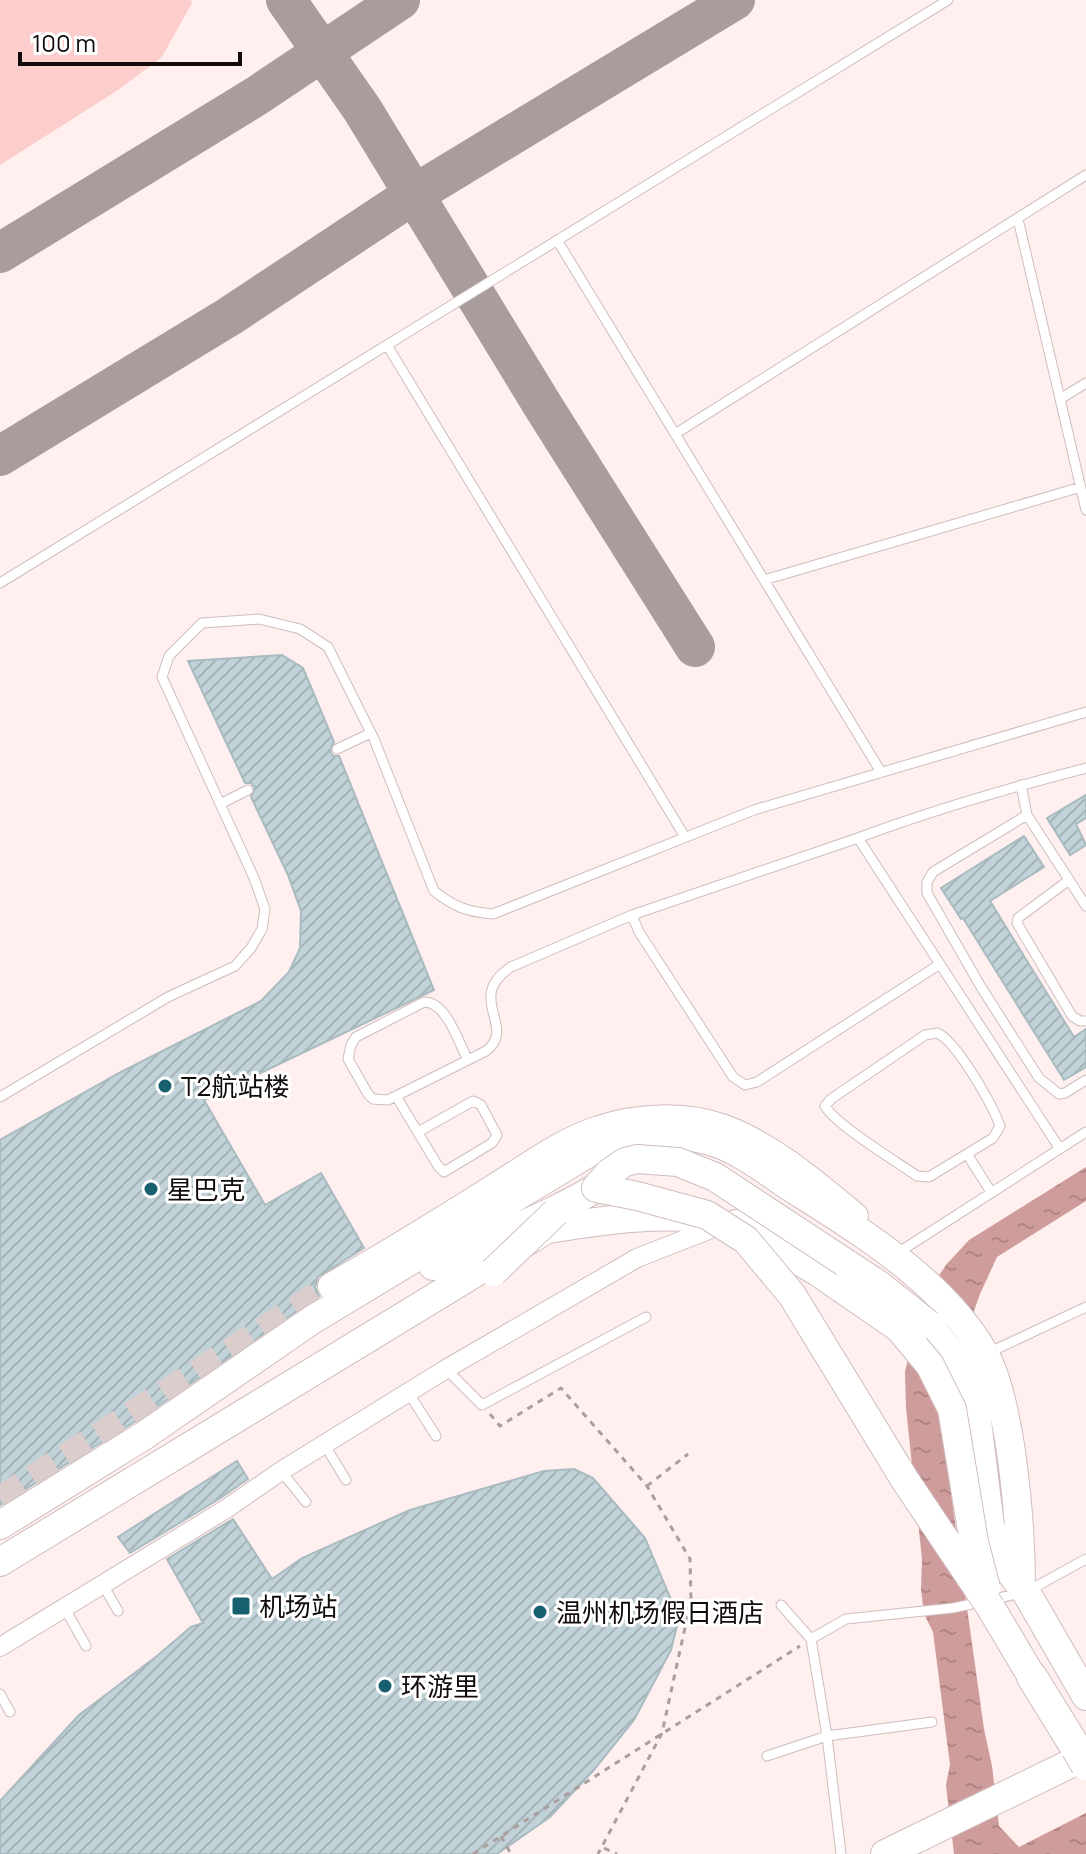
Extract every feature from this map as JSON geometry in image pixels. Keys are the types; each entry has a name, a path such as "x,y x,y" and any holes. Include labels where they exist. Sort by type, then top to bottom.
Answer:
{"highway":[{"path":"1032,1677 1084,1757"}],"main road":[{"path":"331,1286 551,1152 599,1128 653,1118 698,1120 726,1128 760,1145 811,1181 879,1237 963,1323 985,1355 999,1394 1007,1434 1024,1589"},
{"path":"0,1525 145,1435 312,1320 600,1146 645,1135 686,1136 710,1142 757,1165 919,1276"},
{"path":"0,1562 552,1220 637,1171 710,1142"},
{"path":"710,1142 746,1174 773,1211 786,1253"},
{"path":"0,1579 307,1392 493,1272 625,1162 637,1159 678,1162 715,1177 879,1285 928,1324 959,1363 975,1404 990,1526 1000,1559 1024,1589 1086,1696"},
{"path":"596,1188 707,1215 746,1240 792,1295 905,1480 991,1608 1032,1677"},
{"path":"0,1533 424,1271 486,1240 552,1220 673,1216 732,1221 899,1328 930,1365 952,1409 974,1542 991,1608"},
{"path":"885,1854 1084,1757"}],"street":[{"path":"0,1647 226,1509 281,1471 446,1369 637,1258 732,1221"}],"lane":[{"path":"0,583 948,0"},
{"path":"675,434 1086,175"},
{"path":"1018,219 1086,510"},
{"path":"557,240 881,772"},
{"path":"387,345 685,837"},
{"path":"1060,399 1086,383"},
{"path":"764,580 1081,487"},
{"path":"0,1097 168,997 235,966 262,929 265,909 254,878 162,677 169,656 202,623 259,619 300,629 328,647 371,733 434,891 454,907 493,914 754,810 1086,712"},
{"path":"337,749 371,733"},
{"path":"468,1060 441,1010 429,1001 356,1037 348,1051 348,1059 368,1094 382,1101 396,1096 468,1060 486,1051 498,1040 490,995 502,973 632,915 903,821 1086,768"},
{"path":"1021,785 1027,815 1086,906"},
{"path":"220,804 248,790"},
{"path":"1027,815 933,872 927,882 927,893 981,987 1039,1078 1059,1094 1086,1080"},
{"path":"858,838 1060,1149"},
{"path":"1069,880 1018,918 1017,923 1072,1016 1086,1021"},
{"path":"632,915 639,932 733,1077 745,1085 757,1082 940,964"},
{"path":"937,1033 944,1036 962,1060 1000,1126 993,1138 967,1154 929,1177 917,1176 829,1113 826,1103 925,1035 937,1033"},
{"path":"396,1096 438,1166 444,1172 492,1143 497,1135 481,1105 473,1101 418,1132"},
{"path":"896,1254 1086,1132"},
{"path":"967,1154 991,1192"},
{"path":"985,1355 1086,1307"},
{"path":"446,1369 482,1405 646,1317"},
{"path":"408,1392 436,1436"},
{"path":"324,1444 346,1480"},
{"path":"281,1471 306,1502"},
{"path":"811,1639 846,1619 953,1608 1024,1589 1086,1559"},
{"path":"102,1583 118,1611"},
{"path":"781,1605 811,1639 827,1736 841,1854"},
{"path":"64,1607 86,1646"},
{"path":"0,1694 10,1712"},
{"path":"767,1756 827,1736 932,1722"}],"path":[{"path":"482,1405 500,1426 561,1388 647,1486 690,1559 691,1600 662,1733 604,1848 598,1854"},
{"path":"647,1486 688,1454"},
{"path":"473,1854 811,1639"},
{"path":"501,1836 511,1854"},
{"path":"604,1848 617,1854"}],"shaded area":[{"path":"0,0 191,0 192,3 162,57 118,90 0,165"}],"water":[{"path":"1086,1167 1086,1201 997,1257 980,1294 939,1408 999,1826 1019,1847 1086,1813 1086,1854 954,1854 946,1785 950,1765 933,1632 924,1614 921,1589 922,1559 905,1372 922,1301 946,1265 969,1240"}],"building":[{"name":"T2航站楼","path":"282,655 303,668 334,742 330,751 333,756 339,756 434,990 204,1100 265,1205 321,1173 364,1248 318,1277 315,1287 319,1296 136,1421 0,1505 0,1140 121,1072 261,1001 289,972 300,948 301,911 288,875 251,797 255,787 245,783 188,661"},
{"path":"1086,795 1086,818 1076,824 1086,845 1070,855 1047,818"},
{"path":"1024,836 1044,867 990,901 1074,1037 1086,1029 1086,1067 1064,1080 941,888"},
{"path":"237,1461 248,1479 219,1499 130,1553 118,1537"},
{"name":"环游里","path":"574,1469 593,1478 645,1538 675,1609 677,1626 671,1650 634,1720 550,1817 497,1854 0,1854 0,1801 79,1715 191,1627 203,1623 167,1559 233,1519 272,1579 302,1558 410,1510 544,1471"}],"taxiway":[{"path":"286,0 362,109 543,406 695,647"},
{"path":"0,253 258,95 400,0"},
{"path":"0,456 230,316 408,198 735,0"}],"tunnel":[{"path":"0,1499 331,1286"}],"place":[{"name":"T2航站楼","path":"165,1086"},
{"name":"星巴克","path":"151,1189"},
{"name":"机场站","path":"241,1606"},
{"name":"温州机场假日酒店","path":"540,1612"},
{"name":"环游里","path":"385,1686"}]}
